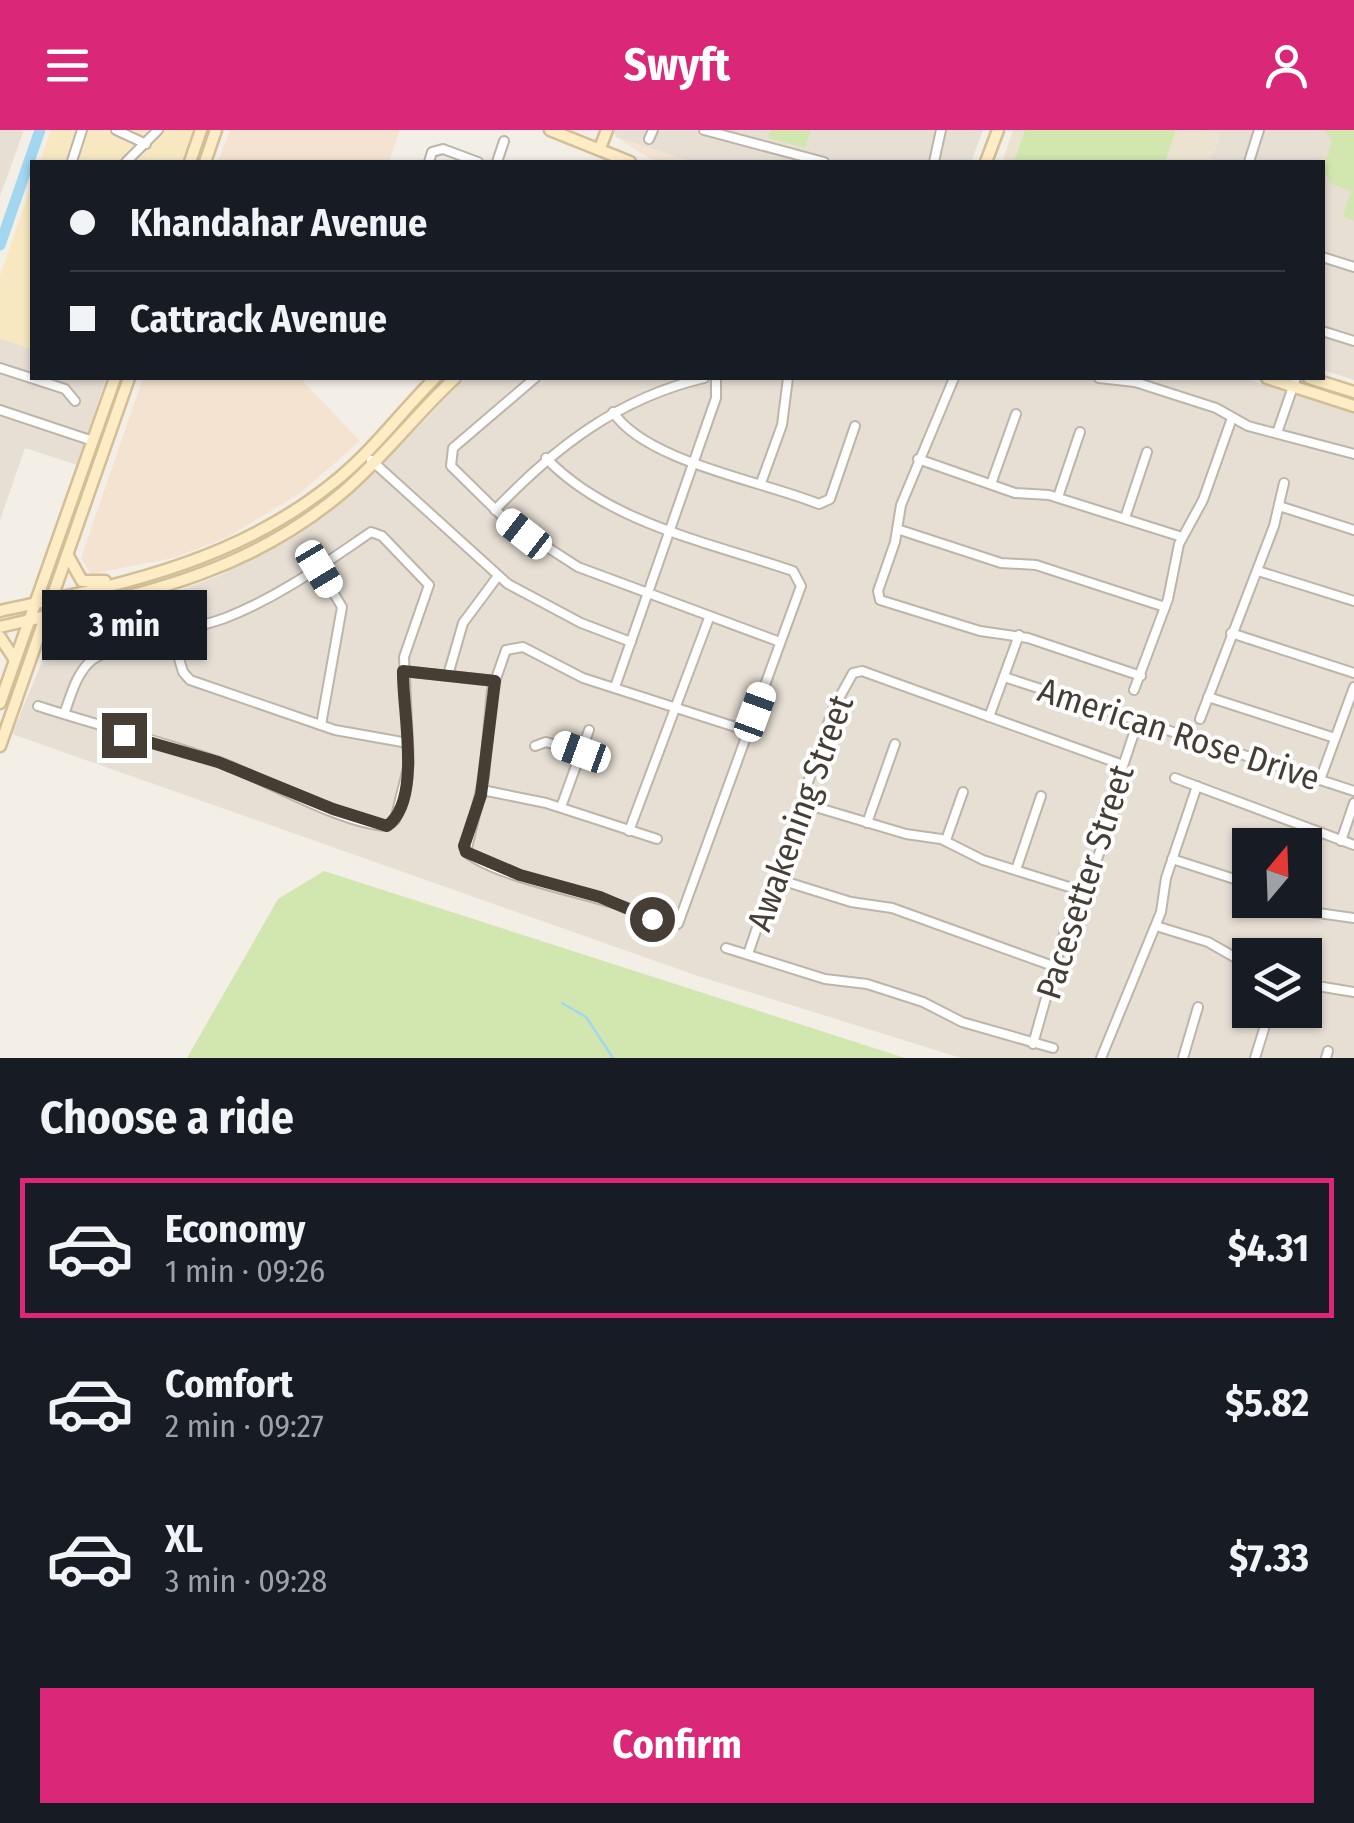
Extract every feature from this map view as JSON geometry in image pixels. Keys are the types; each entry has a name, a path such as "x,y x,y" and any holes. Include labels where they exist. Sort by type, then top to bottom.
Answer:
{"main road":[{"path":"191,160 202,130"},
{"path":"206,160 216,130"},
{"path":"550,130 626,160"},
{"path":"600,148 606,130"},
{"path":"987,160 998,130"},
{"path":"0,703 114,380"},
{"path":"0,746 128,380"},
{"path":"0,611 140,580 212,556 294,512 362,457 433,380"},
{"path":"0,627 151,594 217,569 299,524 376,462 453,380"},
{"path":"1315,380 1354,392"},
{"path":"1295,381 1354,406"},
{"path":"93,441 98,446 98,465"},
{"path":"79,480 83,488 82,513"},
{"path":"68,555 72,570 85,582 127,576 140,580"},
{"path":"212,556 217,569"},
{"path":"0,637 15,660"}],"street":[{"path":"72,160 82,130"},
{"path":"116,130 146,144"},
{"path":"128,160 158,130"},
{"path":"704,130 817,160"},
{"path":"934,160 941,130"},
{"path":"1250,160 1258,130"},
{"path":"497,160 504,141"},
{"path":"430,160 432,152 440,149 472,160"},
{"path":"1325,258 1354,266"},
{"path":"1325,332 1354,341"},
{"path":"1,364 30,376"},
{"path":"41,380 66,390 75,401"},
{"path":"531,380 483,418 449,457 451,466 495,510 558,556 647,595 780,642"},
{"path":"495,510 546,458 613,412 699,380"},
{"path":"614,688 716,398 716,380"},
{"path":"761,483 782,425 788,380"},
{"path":"953,380 918,459 878,591 880,600 980,631 1019,636 1140,676"},
{"path":"1118,380 1135,382 1277,434 1354,454"},
{"path":"1277,434 1295,381"},
{"path":"0,410 93,441"},
{"path":"613,412 636,437 824,504 855,426"},
{"path":"991,484 1016,414"},
{"path":"1134,690 1165,607 1182,537 1203,500 1232,418"},
{"path":"1058,497 1080,432"},
{"path":"1125,518 1147,452"},
{"path":"362,457 376,462 498,576 550,609 630,642"},
{"path":"546,458 600,499 793,571 800,578 800,589 684,914 674,926 600,897 520,875 466,852 464,846 482,790 495,681 504,654 513,647 523,647 561,669 614,688 748,731"},
{"path":"918,459 1016,493 1058,497 1182,537"},
{"path":"1200,719 1258,571 1284,483"},
{"path":"1279,506 1354,530"},
{"path":"897,529 1001,563 1044,568 1165,607"},
{"path":"38,706 218,762 333,809 387,826 395,820 404,788 408,743 403,671 410,634 430,588 375,531 319,569 243,610 172,636 110,651 90,661 77,679 64,714"},
{"path":"319,569 342,607 321,726"},
{"path":"1258,571 1354,601"},
{"path":"448,675 460,630 498,576"},
{"path":"629,830 709,618"},
{"path":"1232,632 1354,672"},
{"path":"172,636 183,672 190,680 321,726 371,740 408,743"},
{"path":"1019,636 990,718 1123,765"},
{"path":"403,671 495,681"},
{"name":"Awakening Street","path":"748,954 774,878 798,829 802,803 833,710 853,673 862,672 990,718"},
{"name":"American Rose Drive","path":"1004,677 1354,790"},
{"path":"1320,780 1354,686"},
{"path":"1208,697 1335,738"},
{"name":"Pacesetter Street","path":"1033,1044 1053,966 1119,797 1123,765 1138,721"},
{"path":"561,807 589,730"},
{"path":"535,746 546,742 581,752"},
{"path":"867,823 895,744"},
{"path":"1175,778 1354,845"},
{"path":"1101,1058 1156,926 1172,859 1197,786"},
{"path":"482,790 561,807 657,839"},
{"path":"946,840 962,792"},
{"path":"1016,870 1041,796"},
{"path":"802,803 867,823 946,840 1016,870 1085,892"},
{"path":"1341,841 1354,803"},
{"path":"1172,859 1232,878"},
{"path":"774,878 851,902 892,908 1053,966"},
{"path":"1322,913 1354,918"},
{"path":"1156,926 1208,942 1232,956"},
{"path":"726,948 826,979 904,996 946,1016 1053,1048"},
{"path":"1322,987 1354,992"},
{"path":"1182,1058 1198,1007"},
{"path":"1255,1058 1264,1030"}],"shaded area":[{"path":"0,130 24,130 0,196"},
{"path":"230,130 400,130 390,160 219,160"},
{"path":"983,130 972,160 686,160 616,137 614,131"},
{"path":"1013,130 1205,130 1220,135 1211,160 1003,160"},
{"path":"1205,130 1354,130 1354,380 1325,371 1325,160 1211,160 1220,135"},
{"path":"616,137 686,160 652,160"},
{"path":"0,338 30,348 30,380 105,380 77,465 25,448 0,520"},
{"path":"142,380 302,380 360,441 299,494 226,538 173,558 91,574 81,558"},
{"path":"463,380 1251,380 1354,413 1354,1058 961,1058 698,976 12,734 58,623 149,602 221,575 301,532 376,471"}],"green space":[{"path":"771,130 811,130 805,148 768,138"},
{"path":"1025,130 1176,130 1166,160 1015,160"},
{"path":"1324,130 1354,130 1354,221 1343,216 1351,191 1331,184 1325,173 1332,141"},
{"path":"324,871 905,1058 187,1058 278,899"}],"sand":[{"path":"51,130 194,130 183,160 41,160"},
{"path":"30,189 30,348 0,338 0,276"}],"waterway":[{"path":"0,245 40,130"},
{"path":"562,1003 586,1017 613,1058"}],"route":[{"path":"124,735 218,762 333,809 387,826 395,820 408,764 403,671 495,681 479,806 464,846 466,852 470,857 600,897 652,919"}]}
